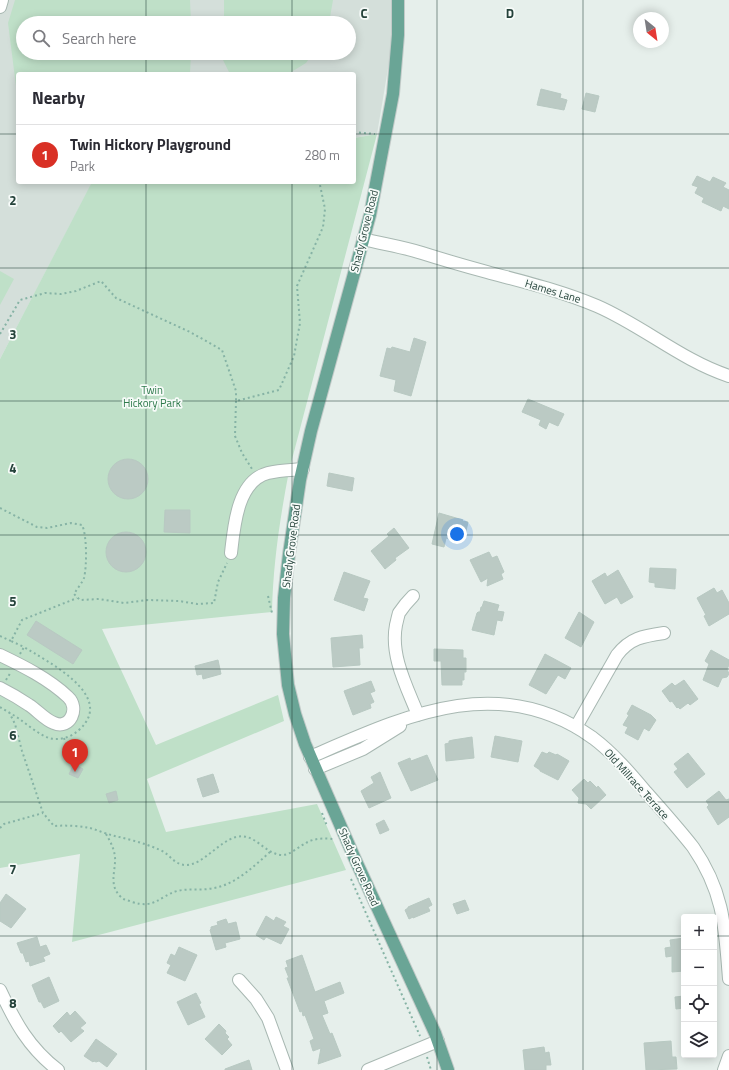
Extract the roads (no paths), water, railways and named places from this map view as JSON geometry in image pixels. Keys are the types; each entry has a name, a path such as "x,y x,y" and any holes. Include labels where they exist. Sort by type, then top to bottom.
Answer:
{"main road":[{"name":"Shady Grove Road","path":"398,0 398,35 393,94 370,214 302,469 295,505 289,554 284,598 283,634 288,685 295,714 310,757 438,1041 448,1070"}],"street":[{"path":"0,7 2,0"},
{"name":"Hames Lane","path":"363,239 422,253 575,297 631,322 682,355 729,376"},
{"path":"231,553 236,514 239,503 253,482 268,473 302,469"},
{"path":"413,596 399,614 394,643 397,659 418,715"},
{"path":"576,727 617,655 624,646 633,639 664,633"},
{"path":"0,655 29,670 56,687 72,702 74,708 71,718 61,724 54,723 2,686"},
{"name":"Old Millrace Terrace","path":"310,757 373,730 445,707 468,704 508,704 527,707 551,715 576,727 594,738 626,768 702,859 711,877 721,905 726,940 729,979"},
{"name":"Old Millrace Terrace","path":"315,769 363,749 418,715"},
{"path":"239,980 256,999 268,1018 287,1070"},
{"path":"0,990 25,1038 58,1070"},
{"path":"368,1070 438,1041"},
{"path":"724,1070 729,1056"}],"place":[{"name":"Twin Hickory Playground","path":"75,772"}],"park label":[{"name":"Twin Hickory Park","path":"152,396"}]}
